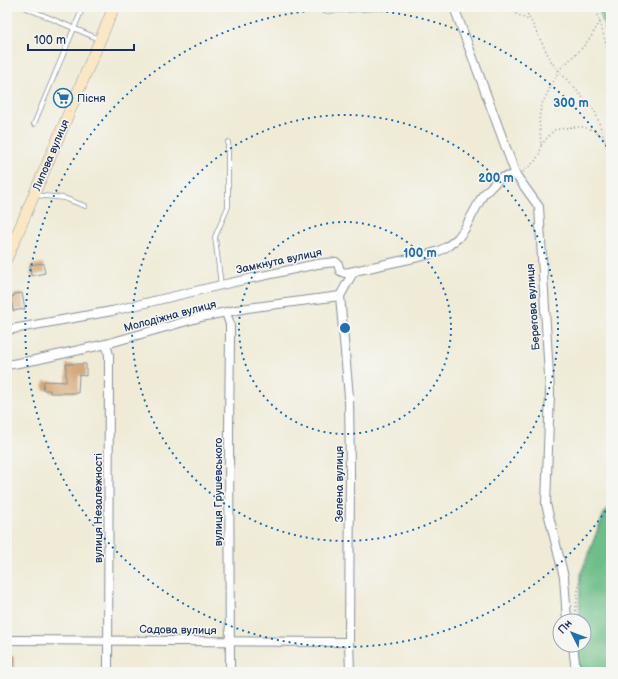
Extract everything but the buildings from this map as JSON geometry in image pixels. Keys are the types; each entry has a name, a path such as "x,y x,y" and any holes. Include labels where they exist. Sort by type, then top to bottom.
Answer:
{"street":[{"name":"Липова вулиця","path":"7,258 114,7"},
{"name":"Берегова вулиця","path":"454,7 516,176 538,207 550,392 546,504 564,577 566,613"},
{"name":"Замкнута вулиця","path":"7,330 112,311 221,285 333,262 338,264 342,273 423,256 439,251 458,238 483,195 500,178 516,176"},
{"path":"340,296 355,271"},
{"name":"Молодіжна вулиця","path":"7,365 106,344 201,317 247,308 340,296"},
{"name":"Зелена вулиця","path":"340,296 349,397 350,672"},
{"name":"вулиця Грушевського","path":"226,313 230,324 230,672"},
{"name":"вулиця Незалежності","path":"106,344 109,355 108,672"},
{"name":"Садова вулиця","path":"7,640 349,642"},
{"path":"574,653 576,672"}],"lane":[{"path":"24,7 73,29 100,39"},
{"path":"34,124 83,7"},
{"path":"324,11 398,7"},
{"path":"221,285 215,237 228,207 228,142"},
{"path":"34,195 64,198 85,206"}],"path":[{"path":"506,7 530,21"},
{"path":"524,7 552,63 595,111 611,159"},
{"path":"596,7 611,63"},
{"path":"516,176 521,174 535,161 540,153 541,145 539,117 542,104 559,70 592,37 600,21"},
{"path":"541,145 554,130 571,126 583,127 596,131 611,147"},
{"path":"575,613 580,575 604,513 611,511"}],"green space":[{"path":"598,7 611,7 611,49"},
{"path":"611,502 611,672 578,672 578,653 592,653 592,613 579,613 580,575 604,513"}],"place":[{"name":"Пісня","path":"63,98"}]}
